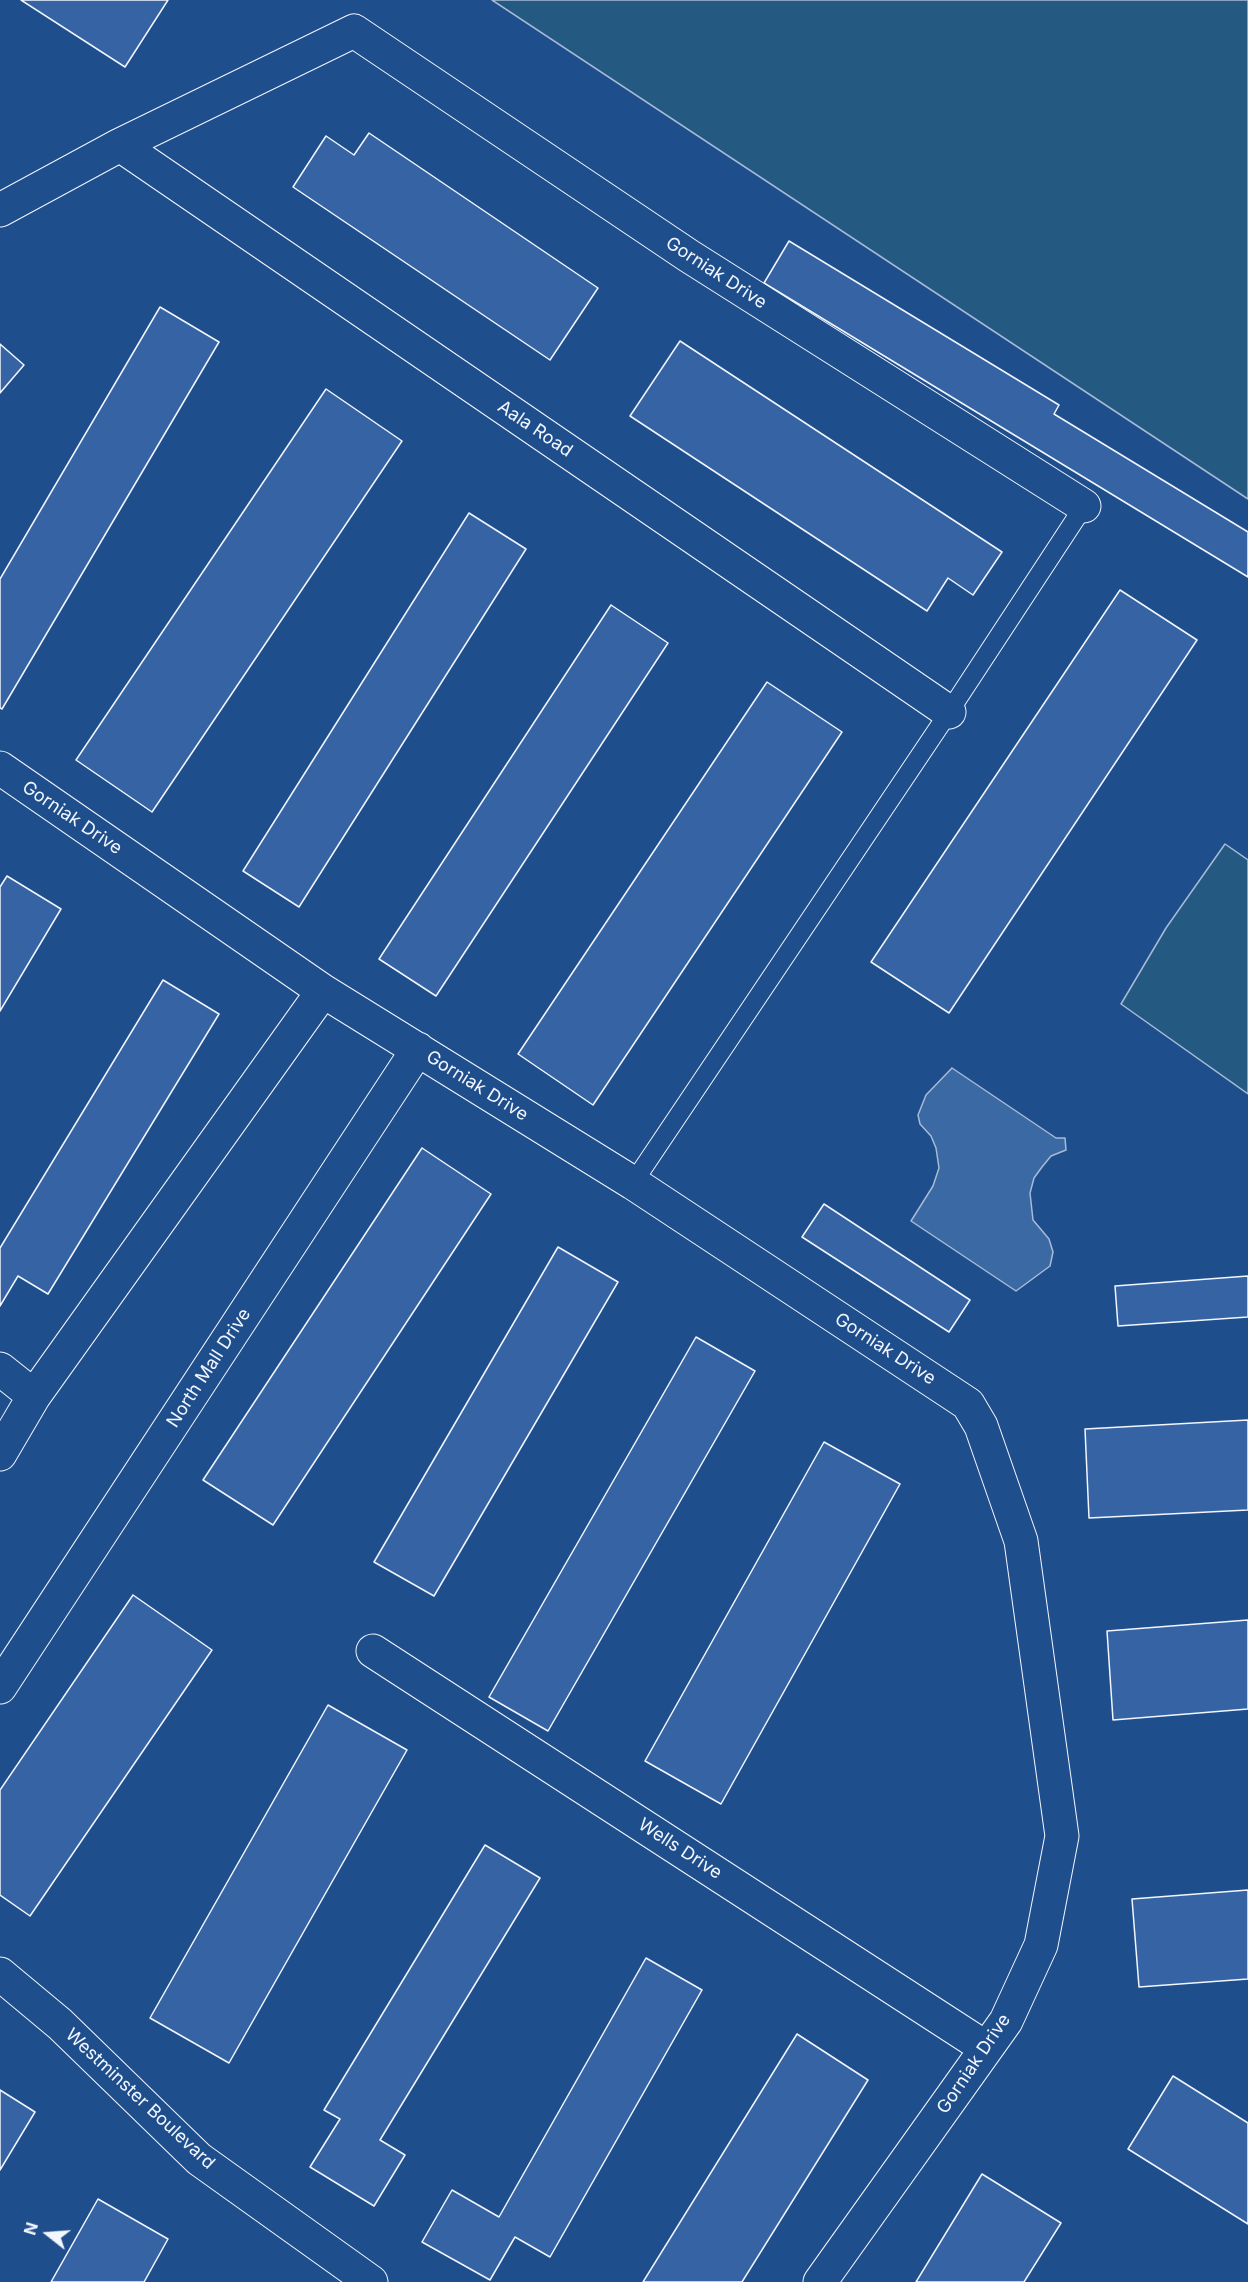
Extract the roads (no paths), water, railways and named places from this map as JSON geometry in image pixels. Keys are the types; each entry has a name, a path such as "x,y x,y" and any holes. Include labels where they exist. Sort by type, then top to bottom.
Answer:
{"street":[{"name":"Gorniak Drive","path":"120,145 354,31 689,256 1084,506"},
{"path":"0,210 120,145"},
{"name":"Aala Road","path":"120,145 949,712"},
{"name":"Gorniak Drive","path":"0,768 323,991 633,1183 968,1404 981,1426 1021,1541 1062,1836 1041,1945 1006,2021 820,2282"},
{"path":"0,1454 34,1396 323,991"},
{"name":"North Mall Drive","path":"0,1687 418,1049"},
{"path":"0,1370 34,1396"},
{"name":"Wells Drive","path":"373,1651 986,2048"},
{"name":"Westminster Boulevard","path":"0,1974 60,2024 199,2159 371,2282"}],"lane":[{"path":"633,1183 949,712 1084,506"}]}
